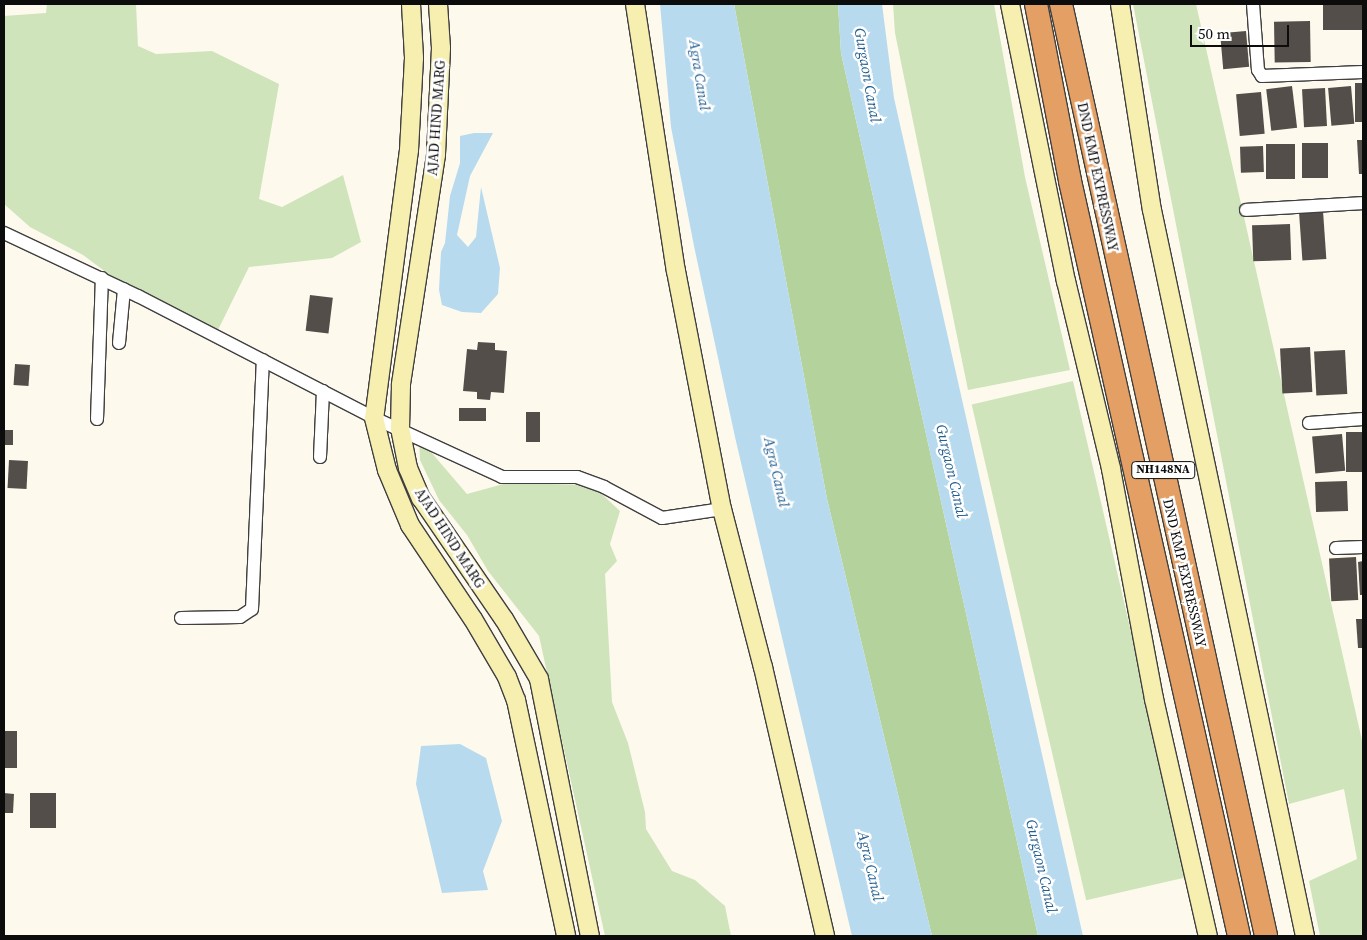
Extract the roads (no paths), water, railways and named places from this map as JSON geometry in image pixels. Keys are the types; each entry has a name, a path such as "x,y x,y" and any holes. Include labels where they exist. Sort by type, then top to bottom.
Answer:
{"highway":[{"name":"DND KMP EXPRESSWAY","path":"1036,4 1070,181 1239,936"},
{"name":"DND KMP EXPRESSWAY","path":"1061,4 1266,936"}],"street":[{"path":"411,4 414,58 409,150 374,418 387,470 410,525 508,677 516,700 566,936"},
{"name":"AJAD HIND MARG","path":"438,4 441,48 436,155 401,385 400,428 408,468 421,498 504,619 539,679 590,936"},
{"path":"635,4 676,271 722,509 763,667 825,936"},
{"path":"1010,4 1066,281 1110,469 1154,699 1208,936"},
{"path":"1120,4 1152,210 1306,936"},
{"path":"1253,4 1258,70 1262,76 1363,72"},
{"path":"1246,210 1363,204"},
{"path":"4,233 124,289 374,418 400,428 502,477 578,477 604,487 662,518 722,509"},
{"path":"97,419 102,278"},
{"path":"119,343 124,289"},
{"path":"180,618 240,617 252,609 263,360"},
{"path":"320,457 323,391"},
{"path":"1309,423 1363,420"},
{"path":"1336,548 1363,546"}],"water":[{"name":"Agra Canal","path":"660,4 734,4 827,499 932,936 852,936 735,437 694,246 671,127"},
{"name":"Gurgaon Canal","path":"838,4 882,4 894,98 1083,936 1038,936 841,53"},
{"path":"474,133 493,133 470,176 457,235 468,247 476,237 481,187 500,268 498,294 481,313 462,312 442,305 439,290 441,252 445,243 450,196 460,163 460,136"},
{"path":"460,744 486,758 502,821 483,871 488,890 442,893 416,784 421,746"}]}
